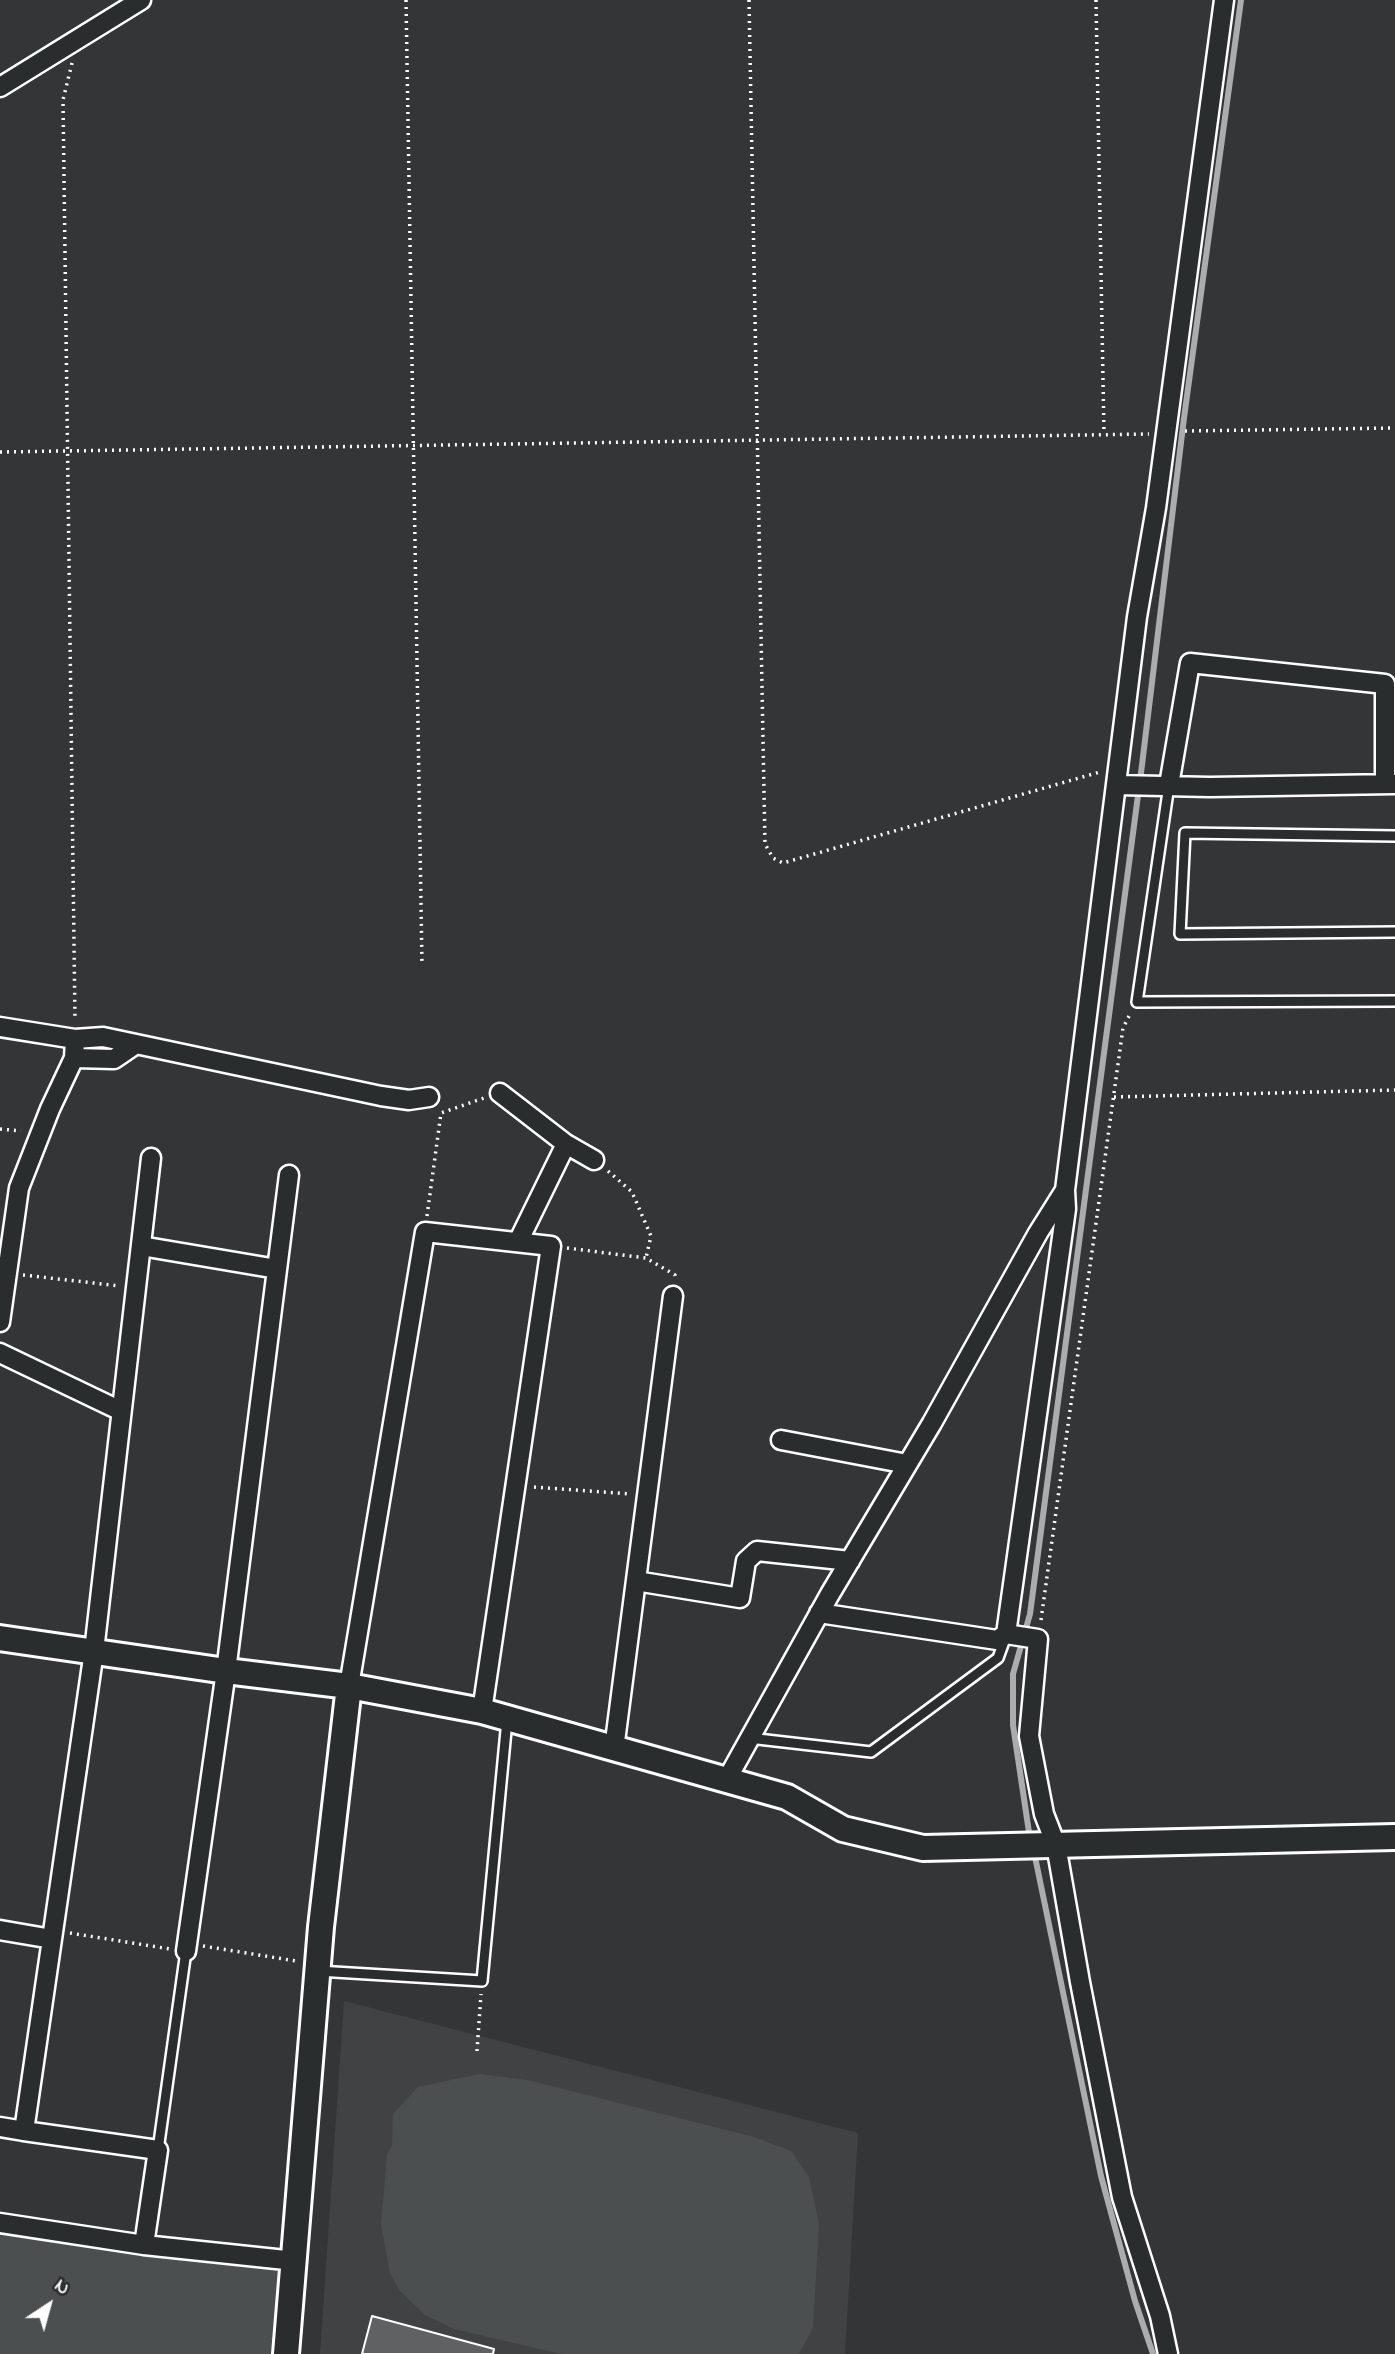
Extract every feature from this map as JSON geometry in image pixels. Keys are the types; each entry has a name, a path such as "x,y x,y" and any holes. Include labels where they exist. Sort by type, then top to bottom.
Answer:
{"street":[{"path":"0,87 141,0"},
{"path":"1006,1634 1066,1209 1065,1190 1137,617 1165,434 1224,0"},
{"path":"1118,776 1169,785 1210,787 1390,784 1385,684 1190,663 1169,785"},
{"path":"0,1027 75,1039 103,1037 391,1097 409,1100 429,1097"},
{"path":"0,1322 19,1188 50,1109 74,1058 75,1039"},
{"path":"74,1058 114,1059 136,1044"},
{"path":"500,1093 566,1144 594,1160"},
{"path":"518,1242 566,1144"},
{"path":"24,2131 94,1651 151,1158"},
{"path":"186,1947 226,1671 289,1175"},
{"path":"726,1781 819,1614 1065,1190"},
{"path":"286,2354 318,1968 349,1686 425,1232 551,1246 482,1711"},
{"path":"141,1246 277,1269"},
{"path":"614,1749 673,1296"},
{"path":"0,1353 121,1411"},
{"path":"781,1440 907,1464"},
{"path":"636,1581 740,1598 746,1561 757,1551 850,1562"},
{"path":"819,1614 997,1640 1006,1634 1038,1639 1029,1735 1044,1814 1056,1845 1122,2197 1160,2316 1168,2354"},
{"path":"0,1638 349,1686 482,1711 786,1797 843,1829 923,1848 1395,1837"},
{"path":"0,1930 53,1935"},
{"path":"0,2127 158,2150 144,2245"},
{"path":"0,2223 144,2245 295,2261"}],"lane":[{"path":"1169,785 1137,1001 1395,1001"},
{"path":"1395,836 1185,833 1180,934 1395,932"},
{"path":"749,1738 871,1752 998,1658 1006,1634"},
{"path":"318,1968 482,1981 508,1718"},
{"path":"158,2150 186,1947"}],"path":[{"path":"406,0 422,964"},
{"path":"749,0 765,844 773,858 783,863 1118,776"},
{"path":"1096,0 1104,434"},
{"path":"75,1039 63,100 72,64 83,37"},
{"path":"0,452 1165,434 1195,429 1395,428"},
{"path":"1038,1639 1123,1028 1137,1001"},
{"path":"1113,1097 1395,1090"},
{"path":"425,1232 441,1113 500,1093"},
{"path":"594,1160 632,1192 652,1236 646,1258"},
{"path":"551,1246 646,1258 675,1275 673,1296"},
{"path":"7,1273 136,1288"},
{"path":"515,1486 648,1495"},
{"path":"53,1935 186,1947 318,1968"},
{"path":"477,2051 482,1981"}],"shaded area":[{"path":"344,2001 858,2133 845,2354 320,2354"},
{"path":"479,2074 527,2080 754,2137 791,2151 809,2177 819,2224 813,2328 799,2354 561,2354 454,2329 425,2315 400,2291 390,2273 381,2225 387,2155 392,2146 393,2114 418,2087"},
{"path":"0,2235 281,2271 271,2354 0,2354"}],"building":[{"path":"372,2316 494,2349 493,2354 362,2354"}],"waterway":[{"path":"1030,1839 1013,1725 1013,1674 1030,1614 1142,765 1184,418 1241,0"},
{"path":"1034,1852 1101,2176 1135,2301 1153,2354"}]}
